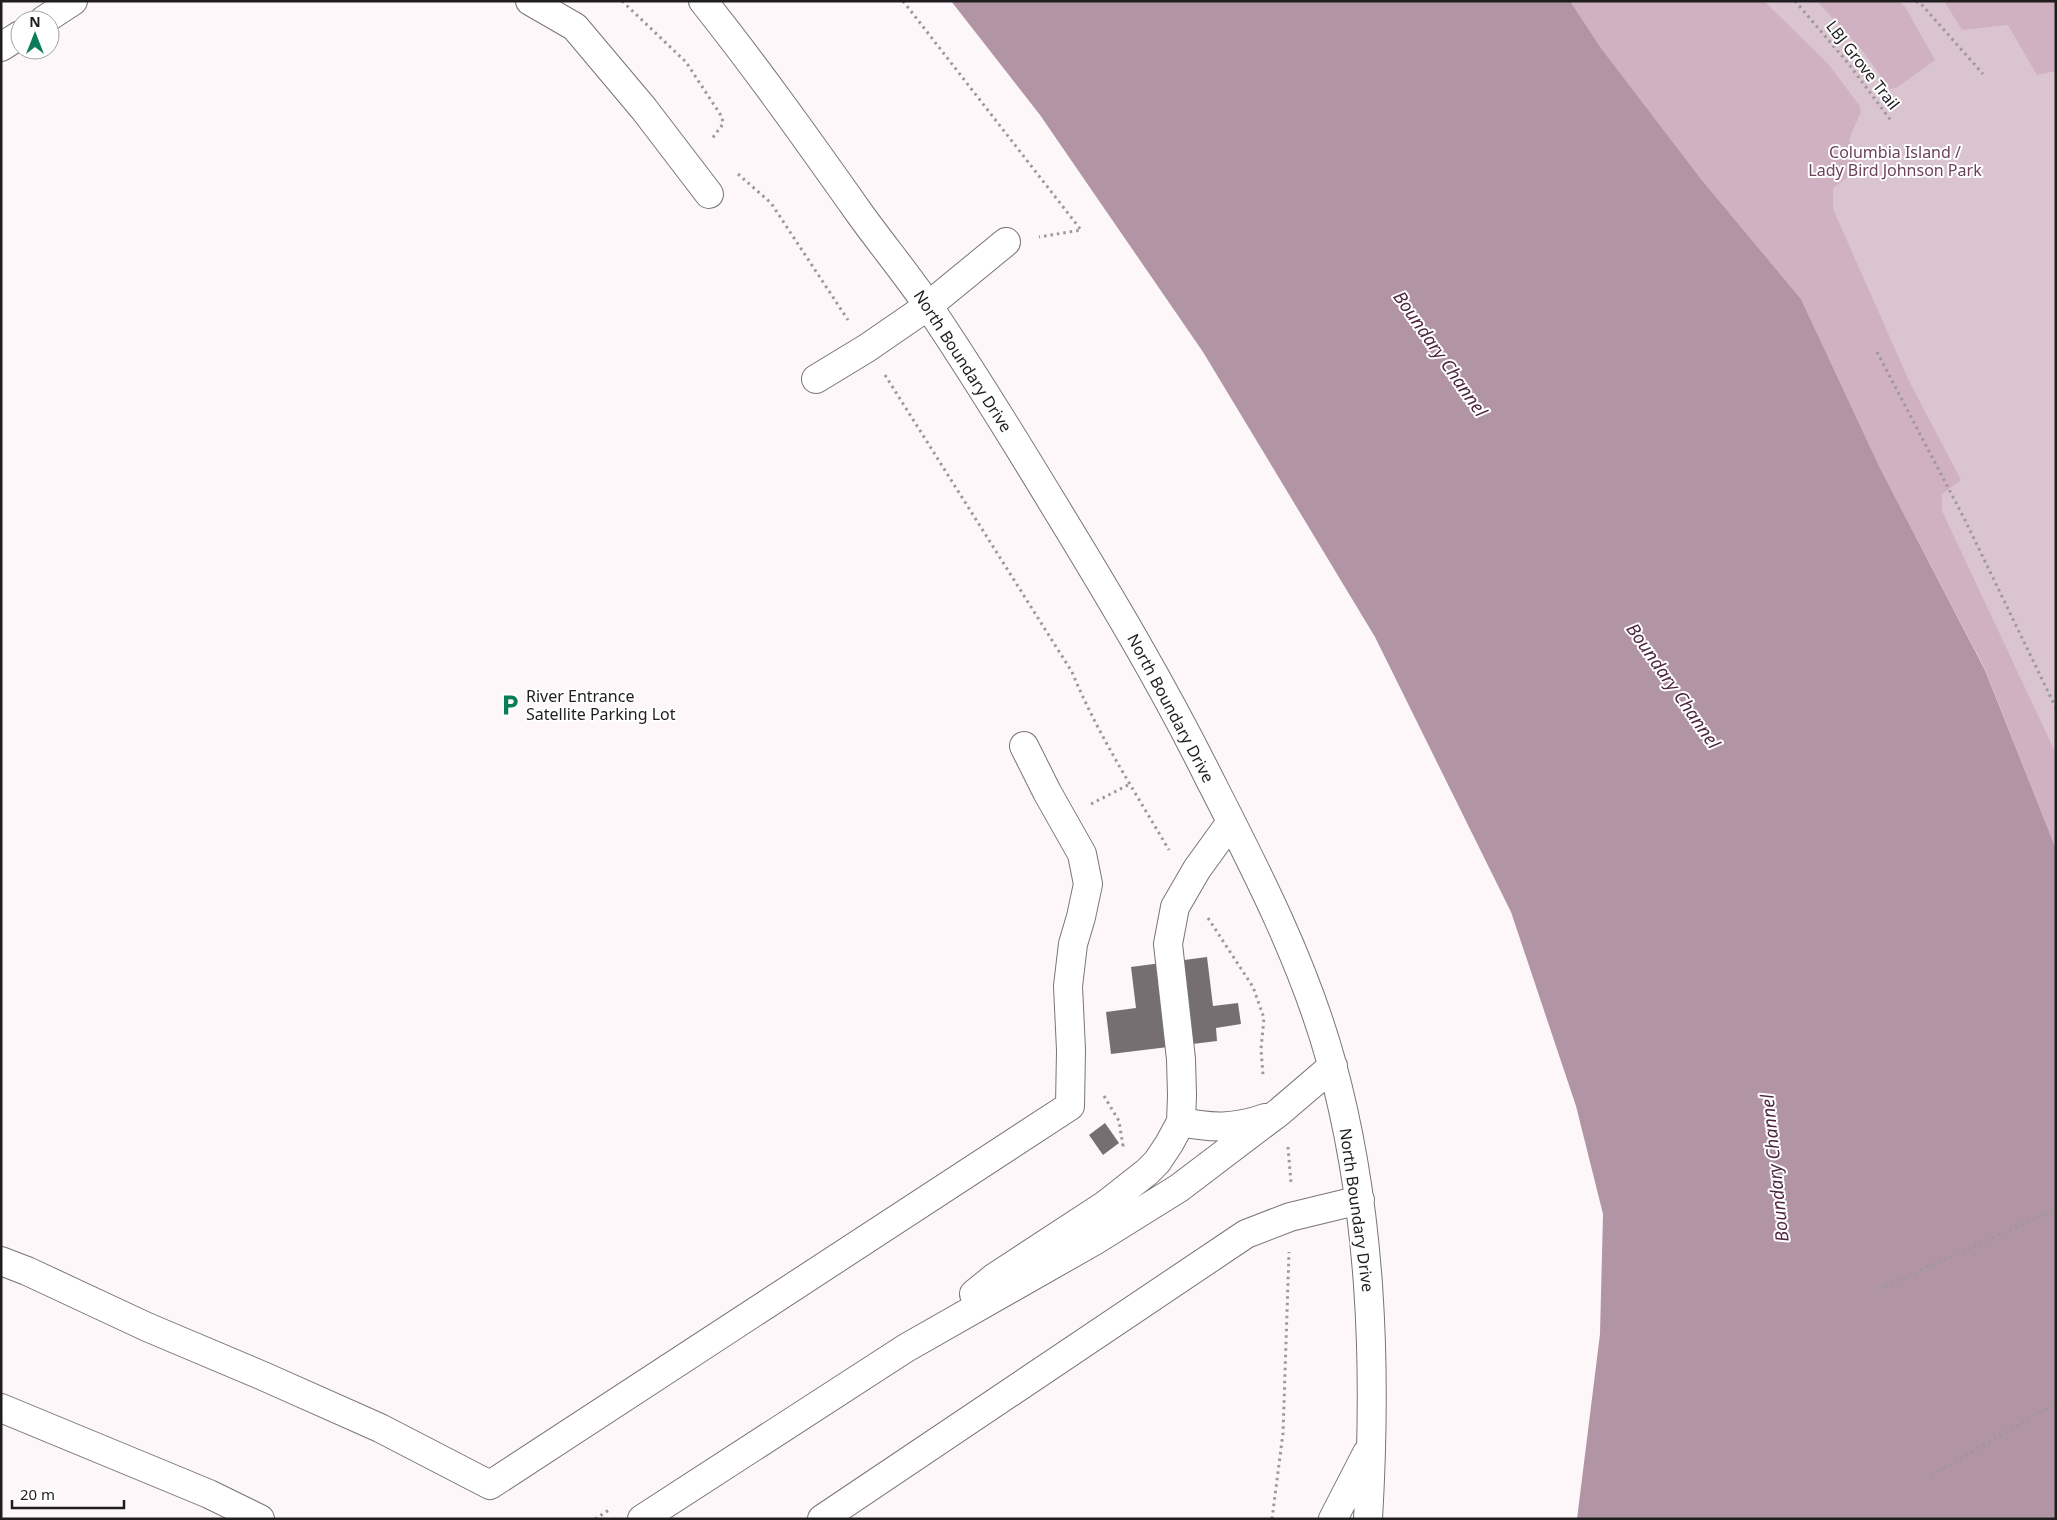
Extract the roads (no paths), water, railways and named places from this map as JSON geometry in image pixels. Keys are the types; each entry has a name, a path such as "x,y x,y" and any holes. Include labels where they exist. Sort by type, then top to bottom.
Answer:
{"main road":[{"path":"59,10 73,1"},
{"path":"530,1 575,27 644,109 709,194"},
{"name":"North Boundary Drive","path":"703,1 765,82 928,306 989,398 1106,589 1155,674 1231,822 1286,938 1320,1023 1333,1066 1352,1152 1360,1200 1372,1338 1368,1519"},
{"path":"816,379 867,348 928,306 1006,242"},
{"path":"1,1261 27,1270 146,1327 380,1428 490,1485 1070,1106 1071,1050 1068,986 1073,944 1088,884 1082,854 1047,792 1024,746"},
{"path":"906,1348 994,1277 1105,1205 1147,1172 1157,1162 1169,1144 1180,1122 1182,1095 1181,1059 1168,944 1175,907 1197,869 1231,822"},
{"path":"642,1519 906,1348 1094,1241 1178,1188 1278,1113 1333,1066"},
{"path":"1180,1122 1205,1127 1245,1125 1278,1113"},
{"path":"822,1519 1246,1234 1290,1217 1360,1200"},
{"path":"1,1408 209,1494 260,1519"},
{"path":"1333,1519 1370,1448"}],"water":[{"name":"Boundary Channel","path":"951,1 1570,1 1601,48 1701,179 1801,299 1880,468 1985,670 2056,849 2056,1519 1577,1519 1600,1334 1603,1214 1576,1106 1511,912 1375,637 1203,352 1040,115"}],"place":[{"name":"River Entrance Satellite Parking Lot","path":"510,705"}],"park label":[{"name":"Columbia Island / Lady Bird Johnson Park","path":"1895,161"}]}
